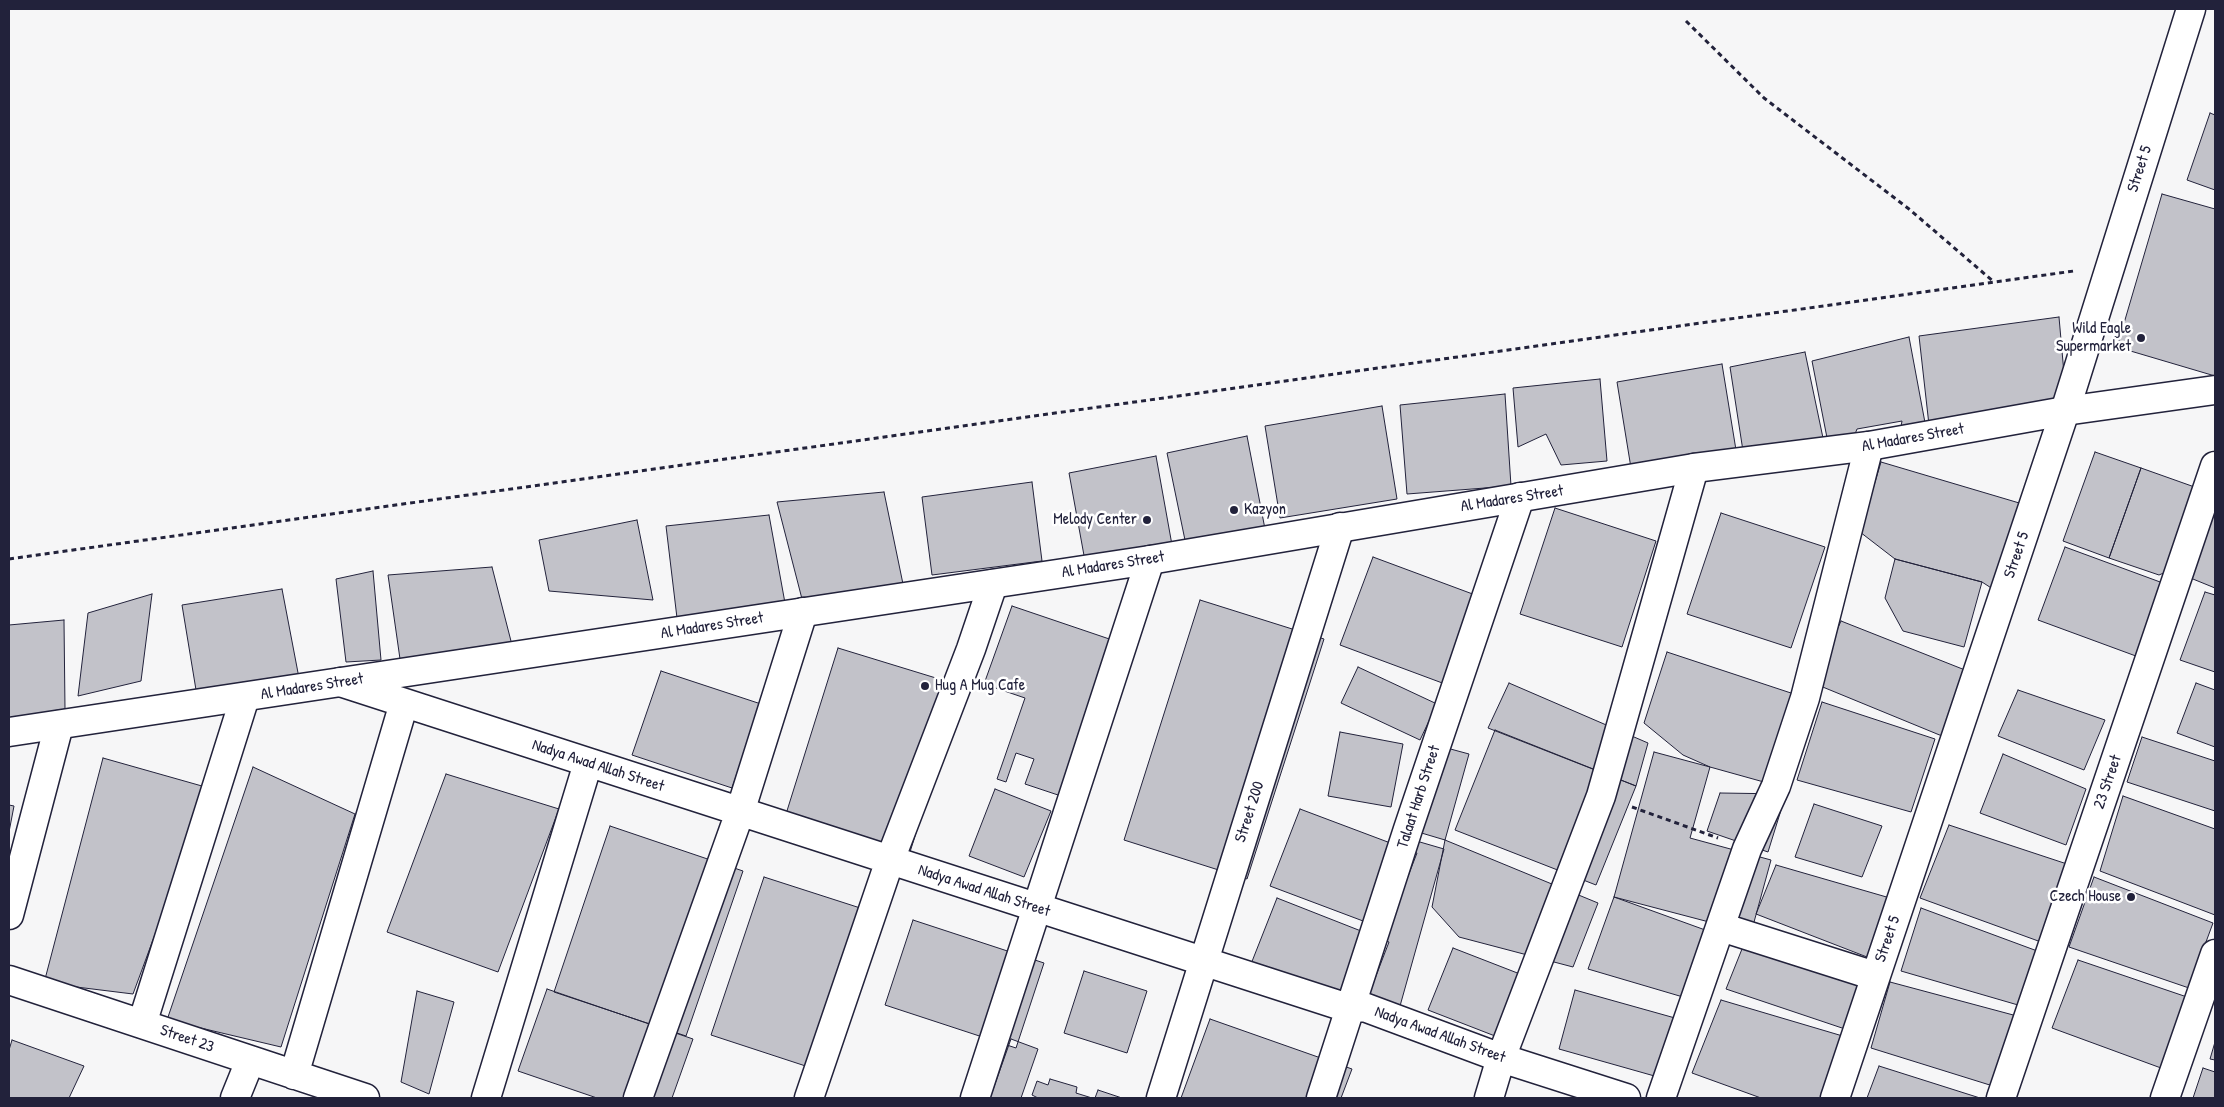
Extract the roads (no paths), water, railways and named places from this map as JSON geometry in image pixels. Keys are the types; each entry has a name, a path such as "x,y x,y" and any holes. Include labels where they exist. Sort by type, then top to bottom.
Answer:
{"street":[{"name":"Street 5","path":"1835,1098 2065,411 2191,9"},
{"name":"Al Madares Street","path":"9,732 1150,560 1694,468 1869,446 2065,411 2215,390"},
{"path":"1660,1098 1747,849 1776,786 1806,698 1869,446"},
{"name":"23 Street","path":"2001,1098 2215,466"},
{"path":"1489,1098 1501,1058 1601,796 1694,468"},
{"name":"Talaat Harb Street","path":"1321,1098 1408,829 1520,497"},
{"name":"Street 200","path":"1161,1098 1340,527"},
{"path":"975,1098 1035,908 1150,560"},
{"path":"809,1098 890,860 993,584"},
{"path":"638,1098 740,812 803,612"},
{"name":"Nadya Awad Allah Street","path":"340,682 1351,1009 1364,1007 1501,1058 1626,1098"},
{"path":"142,1024 245,697"},
{"path":"294,1075 404,703"},
{"path":"9,915 59,725"},
{"path":"486,1098 588,763"},
{"path":"1721,927 1875,976"},
{"path":"2165,1098 2215,954"},
{"name":"Street 23","path":"9,980 365,1098"},
{"path":"235,1098 250,1060"}],"place":[{"name":"Wild Eagle Supermarket","path":"2141,338"},
{"name":"Kazyon","path":"1234,510"},
{"name":"Melody Center","path":"1147,520"},
{"name":"Hug A Mug Cafe","path":"925,686"},
{"name":"Czech House","path":"2131,897"}]}
